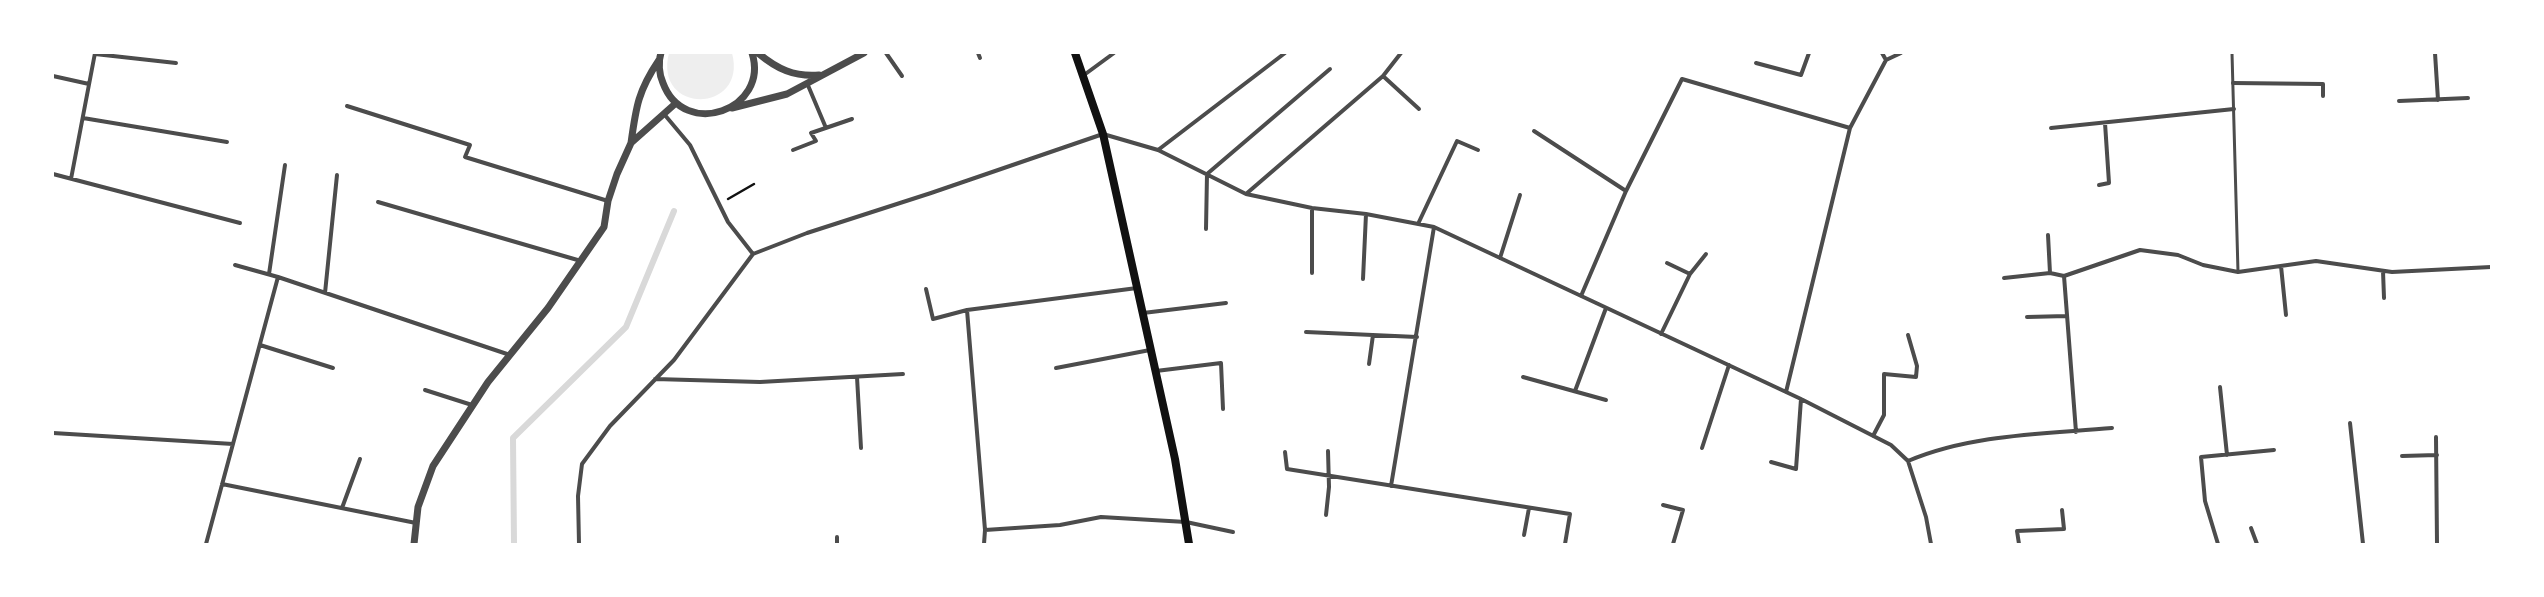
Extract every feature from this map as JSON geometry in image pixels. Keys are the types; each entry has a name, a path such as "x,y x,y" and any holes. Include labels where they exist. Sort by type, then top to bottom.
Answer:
{"main road":[{"path":"1075,53 1084,74 1103,134 1175,459 1186,522 1188,544"}],"street":[{"path":"71,179 95,53 176,63"},
{"path":"730,108 742,99 750,88 754,74 752,53"},
{"path":"758,53 772,65 786,72 803,76 822,75"},
{"path":"660,56 660,76 666,91 676,103 688,111 702,114 717,113 730,108 787,94 864,53"},
{"path":"886,53 902,76"},
{"path":"978,53 980,58"},
{"path":"1084,74 1114,53"},
{"path":"1158,150 1285,53"},
{"path":"1246,194 1383,76 1401,53"},
{"path":"1756,63 1801,76 1808,53"},
{"path":"1882,53 1886,60"},
{"path":"1786,392 1850,128 1886,60 1901,53"},
{"path":"2434,53 2438,100"},
{"path":"414,544 418,507 433,466 472,405 582,261 604,227 608,201 617,174 631,143 636,101 646,78 660,56"},
{"path":"1206,229 1207,174 1330,70"},
{"path":"53,76 89,84"},
{"path":"1383,76 1419,109"},
{"path":"1581,296 1626,191 1682,79 1850,128"},
{"path":"807,83 826,128"},
{"path":"2233,84 2323,84 2323,96"},
{"path":"2399,101 2468,98"},
{"path":"631,143 676,103"},
{"path":"347,106 470,145 465,157 608,201"},
{"path":"2051,128 2234,109"},
{"path":"664,114 690,145 728,222 753,254"},
{"path":"83,118 227,142"},
{"path":"793,150 816,141 811,133 852,119"},
{"path":"2098,185 2109,183 2105,123"},
{"path":"1534,131 1626,191"},
{"path":"578,544 578,496 582,464 610,426 674,360 753,254 807,233 931,193 1103,134 1158,150 1246,194 1312,208 1366,214 1434,226 1801,399 1891,445 1908,461 1926,517 1931,544"},
{"path":"1418,224 1457,141 1478,150"},
{"path":"269,274 285,165"},
{"path":"53,174 240,223"},
{"path":"325,292 337,175"},
{"path":"1500,258 1520,195"},
{"path":"378,202 582,261"},
{"path":"1312,208 1312,273"},
{"path":"1363,279 1366,214"},
{"path":"1391,486 1417,337 1434,226"},
{"path":"2048,235 2050,273"},
{"path":"2004,278 2050,273 2064,276 2140,250 2178,255 2203,265 2238,272 2316,262 2383,271 2491,267"},
{"path":"1662,334 1690,274 1706,254"},
{"path":"1667,263 1690,274"},
{"path":"235,265 278,276 510,355"},
{"path":"2281,266 2286,315"},
{"path":"2383,271 2384,298"},
{"path":"206,544 278,276"},
{"path":"2064,276 2076,432"},
{"path":"926,288 933,319 967,310 1137,288"},
{"path":"1142,313 1226,303"},
{"path":"1575,391 1606,308"},
{"path":"967,310 985,530 984,544"},
{"path":"2027,317 2067,316"},
{"path":"1306,332 1417,337"},
{"path":"1369,364 1373,335"},
{"path":"1873,436 1884,415 1884,374 1916,377 1916,366 1908,335"},
{"path":"260,345 334,368"},
{"path":"1056,368 1151,350"},
{"path":"1155,371 1221,363 1223,409"},
{"path":"1702,448 1729,365"},
{"path":"655,379 760,382 903,374"},
{"path":"858,377 861,448"},
{"path":"1523,377 1606,400"},
{"path":"2220,387 2227,455"},
{"path":"425,390 472,405"},
{"path":"1771,462 1796,469 1801,399"},
{"path":"2350,423 2363,544"},
{"path":"1908,461 1928,452 1977,441 2112,428"},
{"path":"53,433 233,444"},
{"path":"2436,437 2436,544"},
{"path":"2218,544 2205,501 2200,457 2274,450"},
{"path":"1326,515 1329,487 1327,476 1328,451"},
{"path":"1285,452 1287,469 1570,514 1565,544"},
{"path":"2402,456 2436,455"},
{"path":"342,508 360,459"},
{"path":"222,484 416,523"},
{"path":"1663,505 1683,510 1673,544"},
{"path":"1524,535 1529,508"},
{"path":"2019,544 2017,531 2064,529 2062,510"},
{"path":"985,530 1060,525 1101,518 1186,522 1233,532"},
{"path":"2250,528 2257,544"},
{"path":"837,537 837,544"}],"lane":[{"path":"2232,53 2238,272"}],"path":[{"path":"719,204 754,184"}],"shaded area":[{"path":"669,53 732,53 733,73 727,87 715,96 700,99 686,96 674,88 668,73"}],"waterway":[{"path":"514,544 513,438 626,327 674,211"}]}
